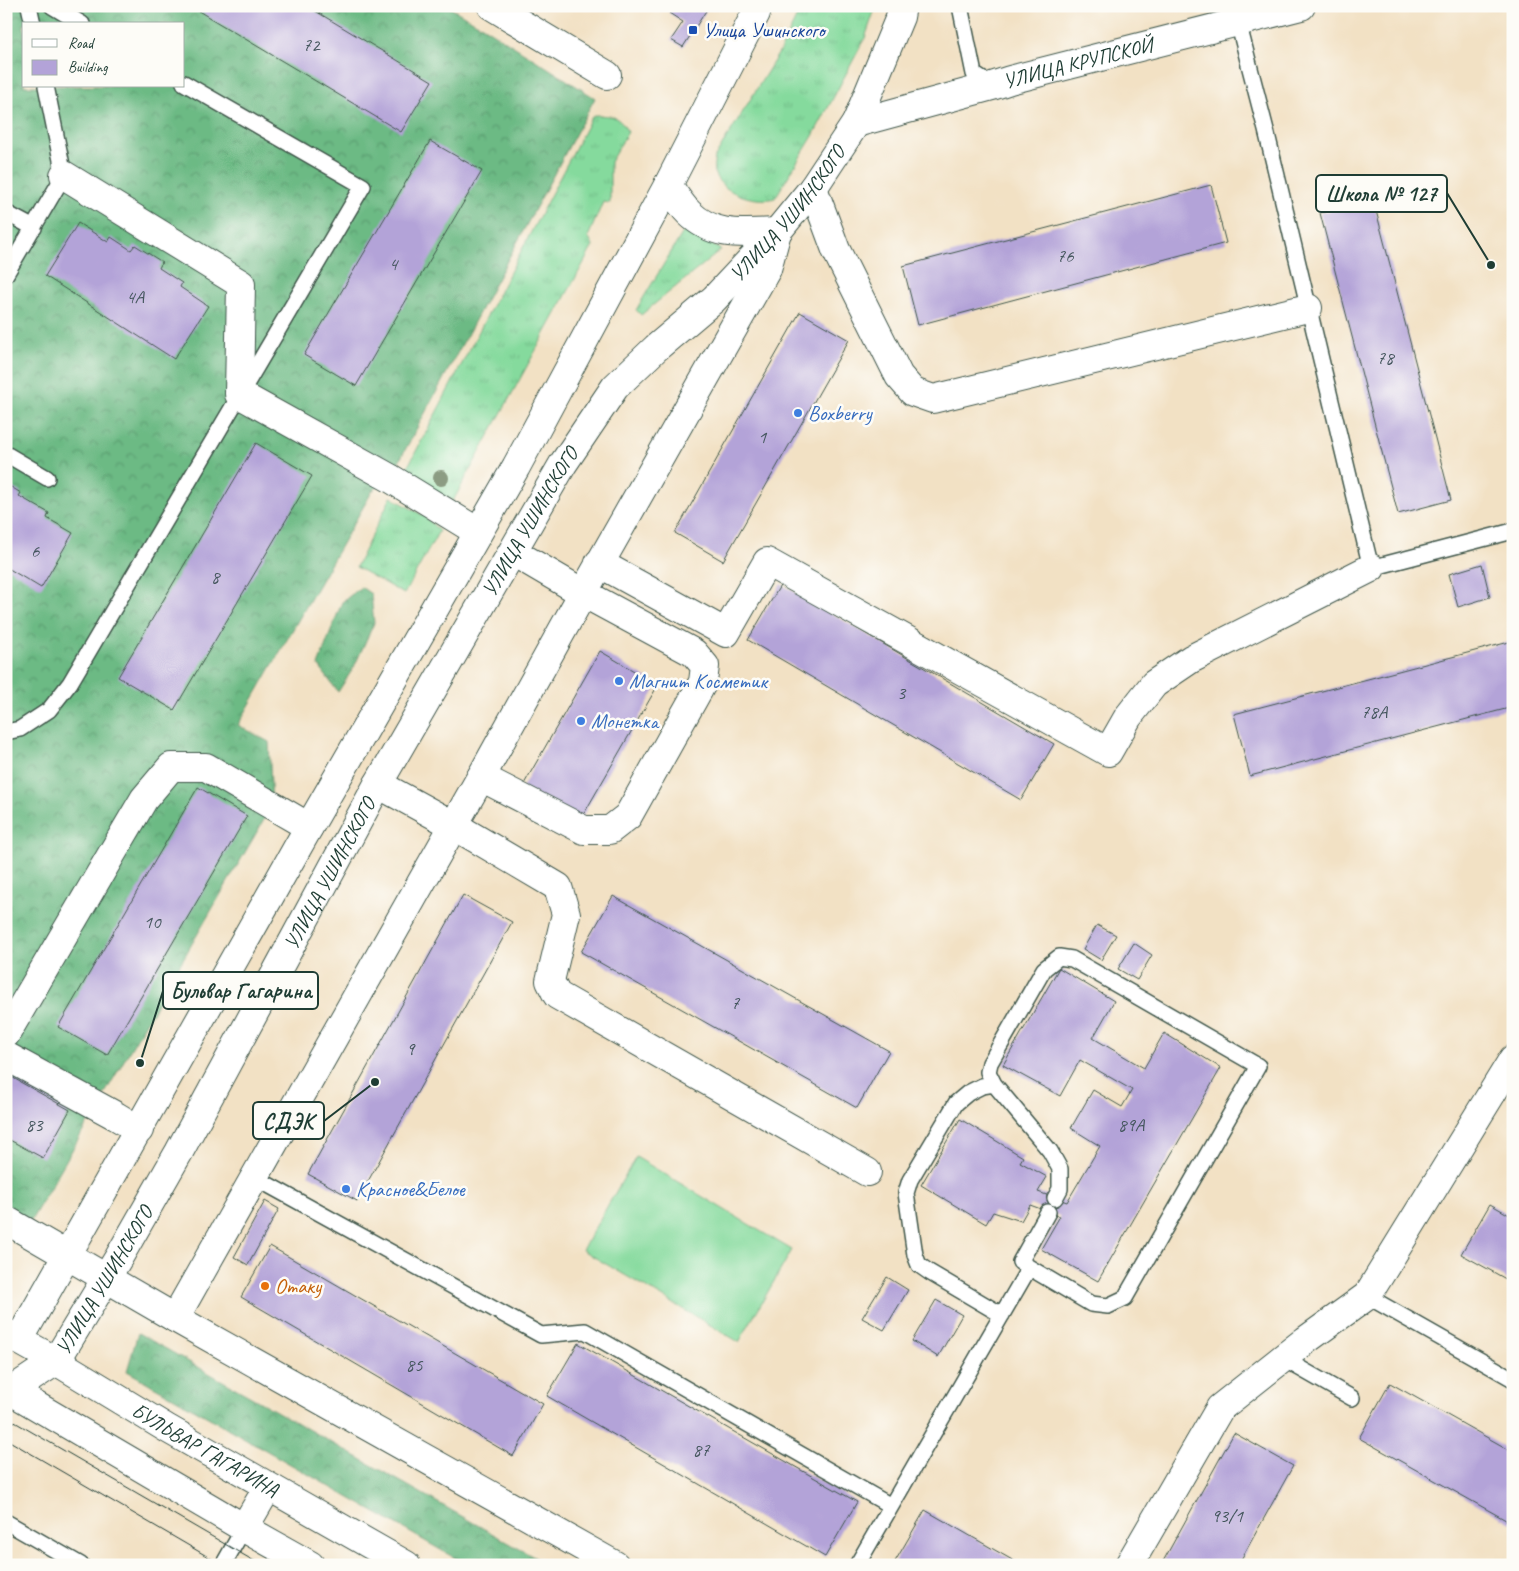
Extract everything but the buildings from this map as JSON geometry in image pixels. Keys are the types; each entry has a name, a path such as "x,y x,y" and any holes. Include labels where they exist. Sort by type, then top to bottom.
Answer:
{"street":[{"path":"492,6 607,74"},
{"name":"УЛИЦА УШИНСКОГО","path":"9,1390 13,1337 68,1256 309,826 516,466 668,184 756,14 758,6"},
{"name":"УЛИЦА УШИНСКОГО","path":"9,1390 56,1361 179,1152 378,784 563,464 615,387 656,348 714,299 777,232 813,188 856,123 900,17 902,6"},
{"name":"УЛИЦА КРУПСКОЙ","path":"856,123 1010,80 1301,6"},
{"path":"64,175 241,284 240,394 390,478 582,593 694,653 705,666 703,682 628,816 610,830 584,830 481,777"},
{"path":"175,1318 481,777 582,593 767,269 777,232 734,234 710,228 689,213 668,184"},
{"path":"813,188 836,250 899,376 913,392 933,399 1308,308"},
{"path":"599,563 726,634 767,562 1108,752 1128,717 1154,684 1191,658 1371,568"},
{"path":"344,766 453,825 558,887 566,914 550,981 557,995 867,1172"},
{"path":"6,1034 144,799 171,767 206,767 309,826"},
{"path":"6,1056 138,1130"},
{"path":"1129,1565 1220,1408 1282,1358 1367,1296 1513,1059"},
{"path":"6,1220 175,1318 615,1565"},
{"name":"БУЛЬВАР ГАГАРИНА","path":"13,1337 168,1429 406,1565"},
{"path":"9,1390 310,1565"},
{"path":"244,1528 268,1487"}],"lane":[{"path":"29,6 32,22"},
{"path":"52,6 79,22"},
{"path":"960,6 974,74 992,86"},
{"path":"1238,22 1266,130 1371,568 1513,531"},
{"path":"6,732 20,729 49,710 70,683 363,186 185,84"},
{"path":"6,274 64,175 46,88"},
{"path":"6,213 34,228"},
{"path":"6,454 47,478"},
{"path":"1048,1212 1020,1262 1091,1304 1108,1306 1125,1298 1258,1066 1072,959 1059,957 1044,969 990,1063 988,1072 994,1084 1050,1151 1060,1169 1060,1188 1055,1198"},
{"path":"994,1084 982,1086 968,1093 956,1104 910,1180 906,1193 915,1255 919,1265 1002,1315"},
{"path":"254,1177 541,1335 585,1331 891,1506"},
{"path":"857,1565 1029,1268"},
{"path":"1367,1296 1513,1379"},
{"path":"1282,1358 1352,1398"},
{"path":"6,1522 81,1565"},
{"path":"223,1565 244,1528"}],"green space":[{"path":"6,6 447,6 595,98 390,478 373,490 238,725 269,742 272,806 25,1231 6,1220"},
{"path":"802,6 876,6 865,38 813,136 775,198 749,198 731,191 718,180 714,172 715,157 780,51"},
{"path":"595,115 618,119 628,132 610,162 610,203 603,202 588,237 593,246 453,501 404,474 591,118"},
{"path":"685,229 721,250 641,315 636,310"},
{"path":"391,497 426,517 439,531 404,594 356,567"},
{"path":"361,587 371,594 374,623 354,667 338,692 318,665 342,602"},
{"path":"636,1157 792,1250 739,1342 582,1250"},
{"path":"138,1333 548,1565 467,1565 127,1371"}],"tram line":[{"path":"6,1417 261,1565"},
{"path":"6,1439 222,1565"}],"place":[{"name":"Улица Ушинского","path":"693,30"},
{"name":"Школа № 127","path":"1491,265"},
{"name":"Boxberry","path":"798,413"},
{"name":"Магнит Косметик","path":"619,681"},
{"name":"Монетка","path":"581,721"},
{"name":"Бульвар Гагарина","path":"140,1063"},
{"name":"СДЭК","path":"375,1082"},
{"name":"Красное&Белое","path":"346,1189"},
{"name":"Отаку","path":"265,1286"}]}
